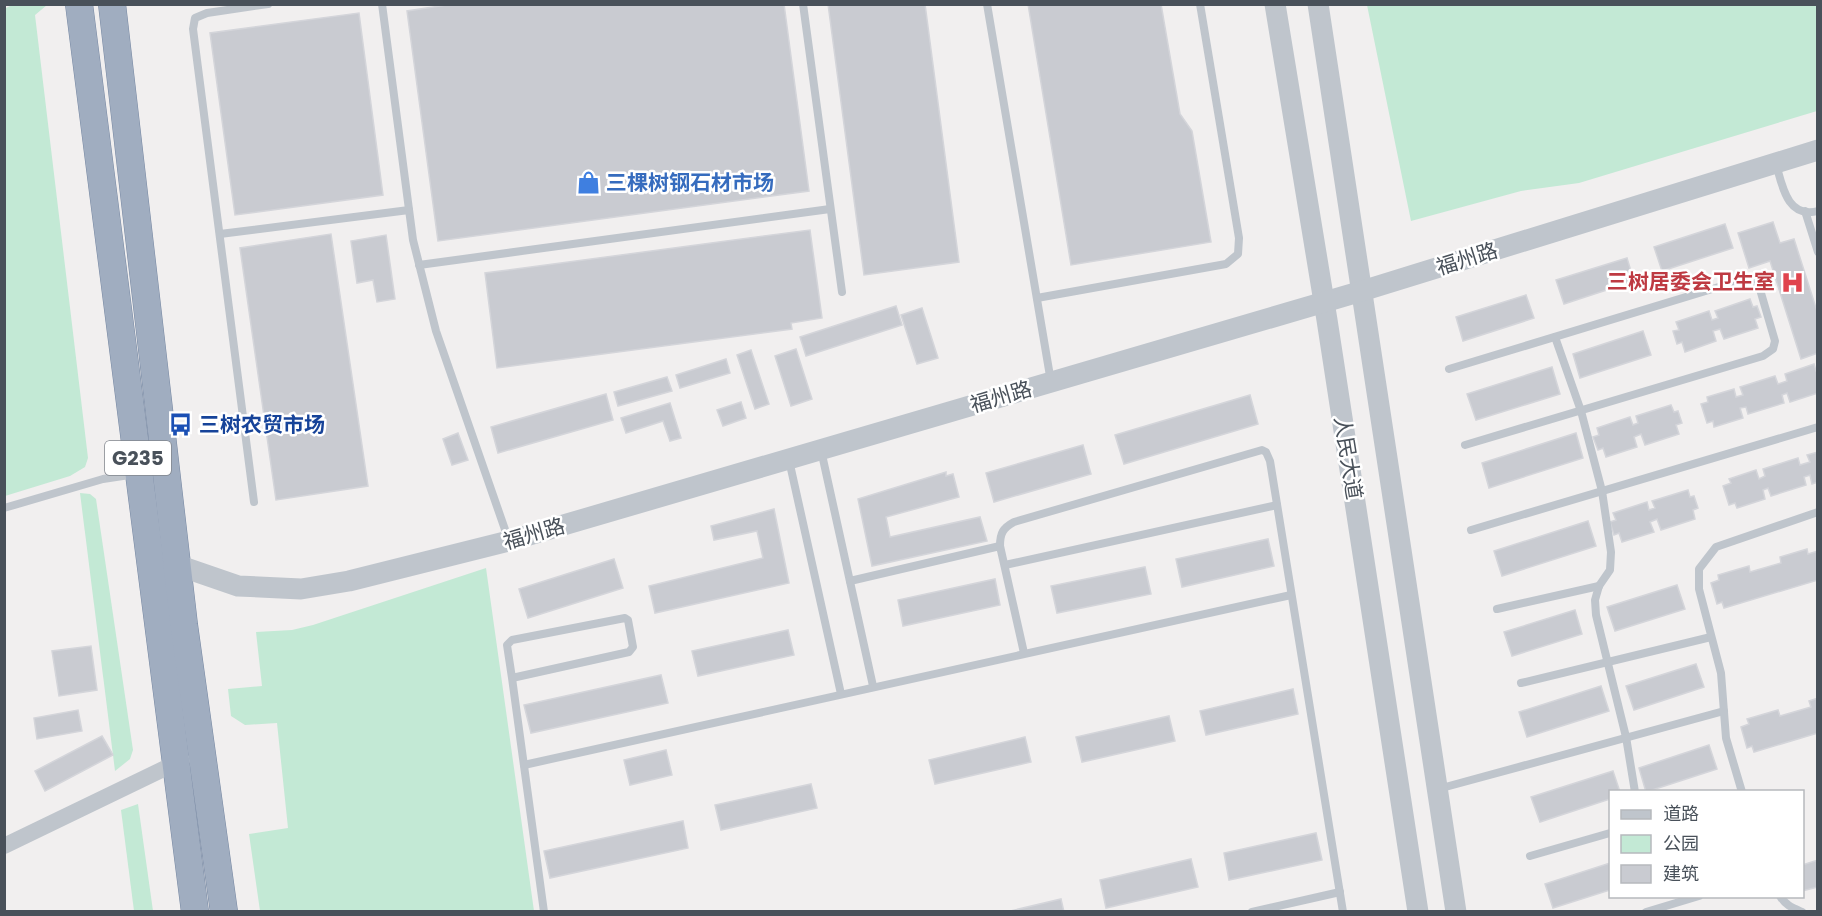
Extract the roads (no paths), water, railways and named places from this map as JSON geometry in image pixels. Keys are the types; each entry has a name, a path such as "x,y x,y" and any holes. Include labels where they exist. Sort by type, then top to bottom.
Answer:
{"highway":[{"name":"G235","path":"79,4 153,471 177,565 225,912"},
{"name":"G235","path":"112,4 176,763 195,912"}],"street":[{"name":"人民大道","path":"1275,4 1324,302 1418,912"},
{"name":"人民大道","path":"1318,4 1456,912"},
{"name":"福州路","path":"177,565 238,586 301,589 349,581 509,541 1362,291 1818,150"},
{"path":"4,846 202,752"}],"lane":[{"path":"254,502 193,29 195,18 207,13 268,4"},
{"path":"382,4 413,240 436,331 509,541"},
{"path":"802,4 842,292"},
{"path":"987,4 1052,382"},
{"path":"1037,298 1226,264 1238,254 1239,238 1200,4"},
{"path":"1776,164 1788,201 1798,210 1818,211"},
{"path":"419,265 830,209"},
{"path":"220,234 409,210"},
{"path":"1804,211 1818,252"},
{"path":"1449,369 1744,279 1754,280 1759,286 1775,341 1773,349 1763,356 1465,445"},
{"path":"1555,337 1581,411 1602,491 1611,552 1610,570 1599,586 1595,600 1596,615 1626,737 1635,790"},
{"path":"1471,530 1818,427"},
{"path":"821,450 873,686"},
{"path":"1024,653 1000,546 1001,532 1005,527 1014,522 1262,450 1266,452 1270,461 1343,912"},
{"path":"789,459 842,694"},
{"path":"4,508 104,479 153,471"},
{"path":"1005,565 1277,505"},
{"path":"1741,790 1726,738 1721,673 1697,579 1699,569 1716,547 1818,512"},
{"path":"850,580 1000,546"},
{"path":"1497,609 1599,586"},
{"path":"524,765 1291,595"},
{"path":"512,678 629,652 633,647 628,620 624,618 512,640 507,645 544,912"},
{"path":"1521,682 1711,637"},
{"path":"1437,789 1724,711"},
{"path":"1530,856 1609,834"},
{"path":"1252,912 1340,892"},
{"path":"1646,912 1665,901 1690,898"},
{"path":"1781,898 1792,908 1802,912"}],"place":[{"name":"三棵树钢石材市场","path":"588,183"},
{"name":"三树居委会卫生室","path":"1793,282"},
{"name":"三树农贸市场","path":"181,425"}]}
